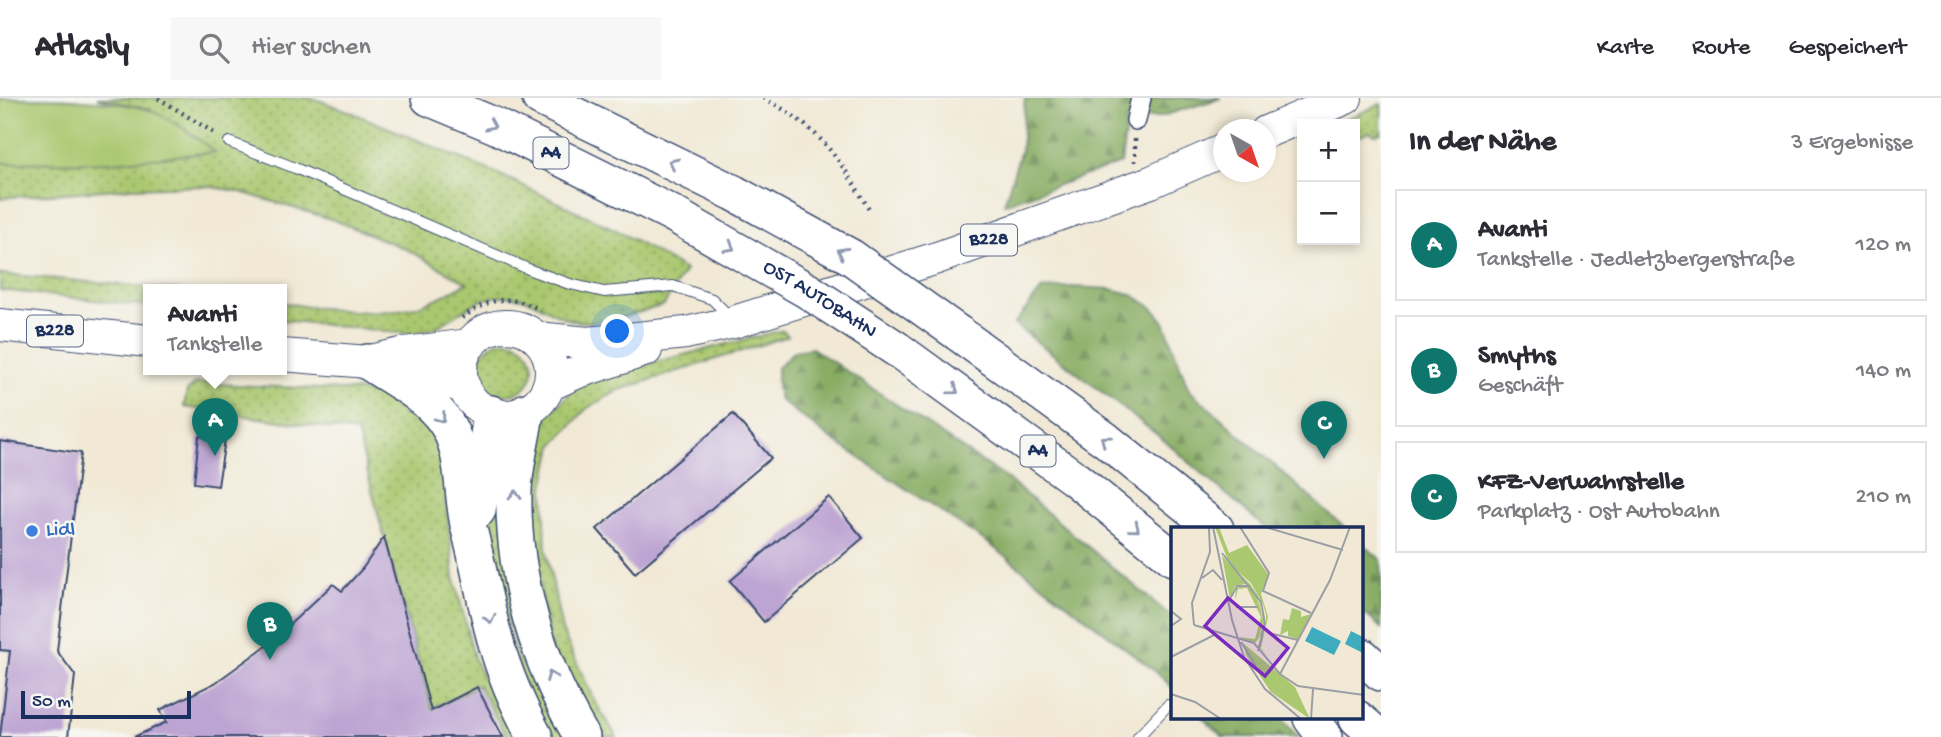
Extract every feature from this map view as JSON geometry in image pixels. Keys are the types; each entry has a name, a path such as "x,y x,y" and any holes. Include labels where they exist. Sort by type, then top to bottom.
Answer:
{"highway":[{"name":"OST AUTOBAHN","path":"429,98 496,126 671,213 808,291 898,350 1074,478 1171,556"},
{"name":"A4","path":"540,98 734,193 851,257 1106,440 1214,527"},
{"path":"369,362 424,398 450,429 457,452 469,528 477,552 496,644 516,699 534,737"},
{"path":"526,411 514,488 517,551 534,634 564,708 582,737"},
{"path":"477,552 478,503 491,413"},
{"path":"1364,658 1381,673"},
{"path":"1312,720 1325,737"},
{"path":"1359,720 1379,737"}],"main road":[{"path":"1276,127 1346,98"},
{"name":"B228","path":"540,325 588,343 686,333 734,322 937,258 1151,181 1213,154"},
{"name":"B228","path":"0,325 143,340"},
{"path":"369,362 462,335 481,334 509,326 524,330 540,325 550,360 549,385 536,405 514,415 491,413 471,399 465,388 462,335"},
{"name":"B228","path":"549,385 579,372 648,350 686,333"},
{"path":"287,355 369,362 465,388"}],"street":[{"path":"1136,120 1141,98"}],"lane":[{"path":"229,142 533,271 604,292 673,286 712,299 734,322"},
{"path":"1138,737 1168,705"}],"path":[{"path":"158,98 229,142"},
{"path":"763,98 795,117 824,141 843,165 871,213"},
{"path":"1122,166 1135,161"},
{"path":"462,335 474,309 491,301 510,299 525,302 540,325"}],"green space":[{"path":"0,98 92,101 146,109 173,122 215,152 113,162 0,163"},
{"path":"97,98 312,98 498,174 616,230 685,270 664,305 628,316 602,321 577,321 530,301 506,296 480,301 431,329 413,333 392,332 287,321 287,304 368,312 403,310 430,301 467,283 406,249 334,220 237,191 205,186 131,188 0,198 0,163 214,152 191,134 148,109"},
{"path":"1025,98 1221,98 1159,117 1127,119 1121,163 1004,204 1021,150"},
{"path":"1381,104 1381,133 1375,135 1370,132 1360,136 1360,119 1346,119"},
{"path":"0,274 143,287 143,305 0,290"},
{"path":"1042,289 1111,289 1131,294 1153,308 1164,322 1189,390 1344,527 1265,527 1160,437 1014,324"},
{"path":"783,330 788,336 619,390 586,409 553,446 544,487 546,549 562,631 595,702 617,737 592,737 540,625 522,524 537,431 570,393 592,378"},
{"path":"506,341 525,349 533,368 525,387 506,395 487,387 479,368 487,349"},
{"path":"812,348 1006,478 1171,616 1171,686 988,543 834,441 780,400 777,368 794,351"},
{"path":"197,383 360,391 405,399 429,419 441,452 454,577 475,661 515,737 507,737 478,685 432,709 357,432 184,407 187,391"},
{"path":"513,441 568,737 546,737 529,705 492,557 488,508"},
{"path":"1364,545 1381,560 1381,628 1364,613"},
{"path":"1205,720 1283,720 1298,737 1223,737"}],"building":[{"path":"733,414 771,458 635,573 597,529"},
{"path":"199,436 225,439 218,486 194,483"},
{"path":"0,441 81,453 57,651 75,675 68,737 0,737 10,651 0,650"},
{"path":"829,497 863,538 764,622 730,581"},
{"path":"384,537 431,711 477,687 503,737 134,737 167,722 160,710 215,683 270,643 333,584 342,591 363,568"}],"place":[{"name":"Avanti","path":"215,456"},
{"name":"KFZ-Verwahrstelle","path":"1324,459"},
{"name":"Lidl","path":"32,531"},
{"name":"Smyths","path":"270,660"}]}
